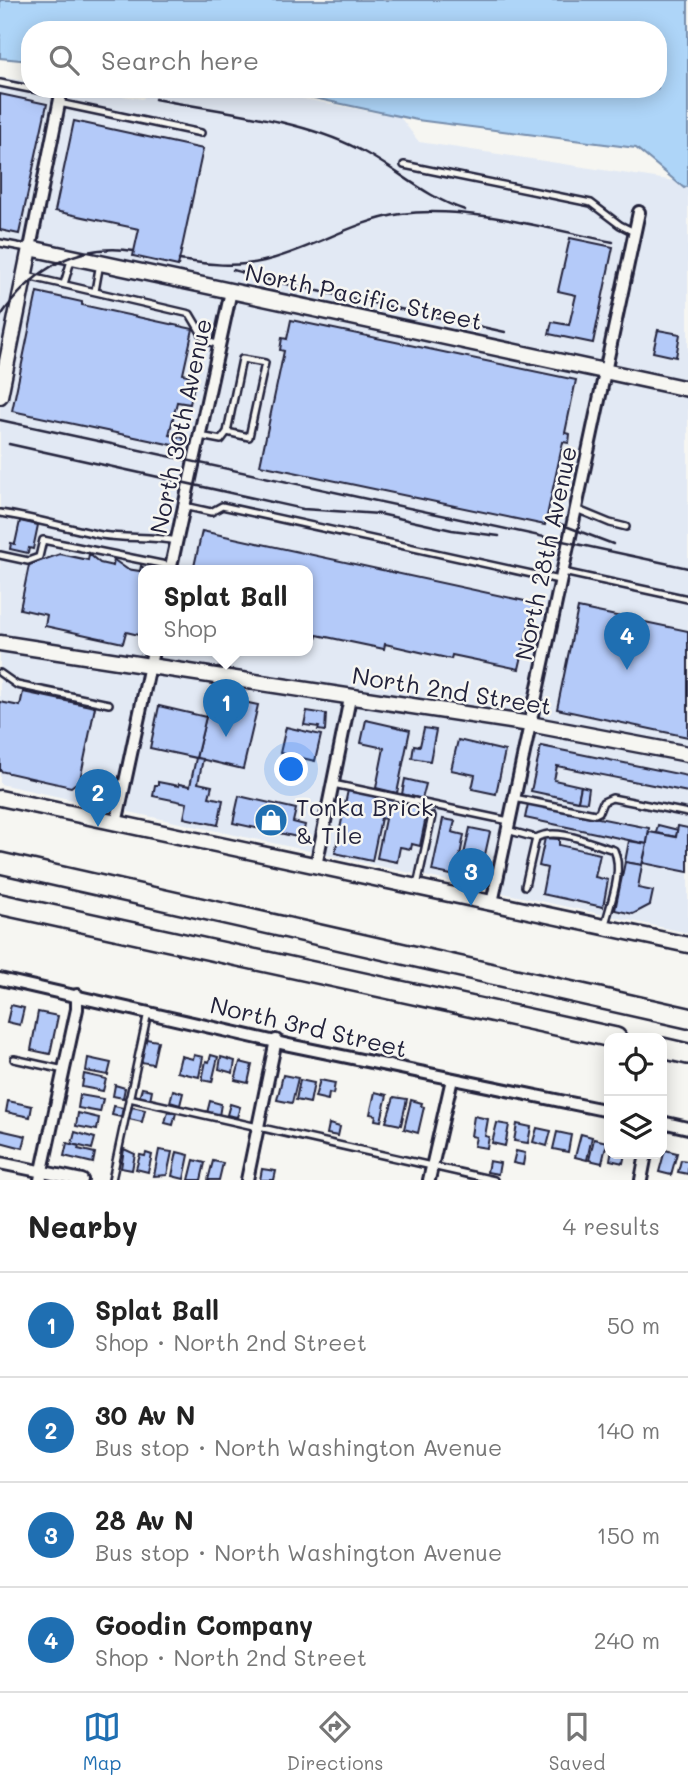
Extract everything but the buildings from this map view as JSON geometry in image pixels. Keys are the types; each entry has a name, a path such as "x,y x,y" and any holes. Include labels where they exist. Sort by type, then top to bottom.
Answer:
{"highway":[{"path":"0,863 688,1018"},
{"path":"0,904 604,1035"},
{"path":"454,966 688,1005"},
{"path":"667,1049 688,1054"}],"street":[{"path":"0,396 60,99"},
{"name":"North 28th Avenue","path":"492,903 639,212"},
{"name":"North Pacific Street","path":"30,248 688,389"},
{"name":"North 30th Avenue","path":"172,565 231,291"},
{"name":"North 2nd Street","path":"0,643 151,658 350,698 530,724 688,754"},
{"path":"116,824 151,658"},
{"path":"316,866 350,698"},
{"path":"0,798 688,945"},
{"name":"North 3rd Street","path":"0,979 604,1110"},
{"path":"41,1176 77,1009 77,995"},
{"path":"247,1180 276,1041"},
{"path":"429,1180 452,1079"},
{"path":"667,1123 688,1128"},
{"path":"641,1180 645,1159"},
{"path":"0,1163 41,1176 82,1180"}],"lane":[{"path":"0,83 21,87"},
{"path":"57,98 201,133"},
{"path":"404,164 591,203 634,232"},
{"path":"0,243 30,248"},
{"path":"64,284 72,256"},
{"path":"95,291 100,262"},
{"path":"24,276 190,314 206,341 220,345"},
{"path":"200,436 222,440 227,432 242,359 265,363 249,437 227,432"},
{"path":"184,506 211,512 222,506 562,576 688,599"},
{"path":"576,509 626,527"},
{"path":"0,513 103,535 177,541"},
{"path":"0,555 28,561 39,557 43,540 157,565"},
{"path":"0,673 17,685 109,704"},
{"path":"333,784 508,826 536,838"},
{"path":"514,797 595,814 599,812 603,802 612,798 688,813"},
{"path":"417,886 432,816"},
{"path":"525,886 536,838 543,834 554,834 614,850 617,857 617,874 605,926"},
{"path":"112,1180 149,1011"},
{"path":"14,1059 64,1070"},
{"path":"129,1098 494,1180"}],"shaded area":[{"path":"0,77 21,80 21,98 299,98 400,117 419,142 688,183 688,933 0,784"}],"water":[{"path":"0,0 688,0 688,186 684,188 636,148 417,120 314,98 667,98 667,21 21,21 21,60 0,58"}],"railway":[{"path":"155,99 258,117 311,130 372,156 436,198 465,210"},
{"path":"179,260 222,265 253,263 298,250 366,223 401,214 426,212 480,215 613,242"},
{"path":"0,317 26,286 57,263 93,251 134,251"},
{"path":"233,270 505,332"},
{"path":"0,420 688,568"},
{"path":"9,444 303,509 380,514 452,530 499,536"},
{"path":"547,519 613,544"}],"place":[{"name":"Goodin Company","path":"627,670"},
{"name":"Splat Ball","path":"226,737"},
{"name":"Tonka Brick & Tile","path":"271,820"},
{"name":"30 Av N","path":"98,827"},
{"name":"28 Av N","path":"471,906"}]}
